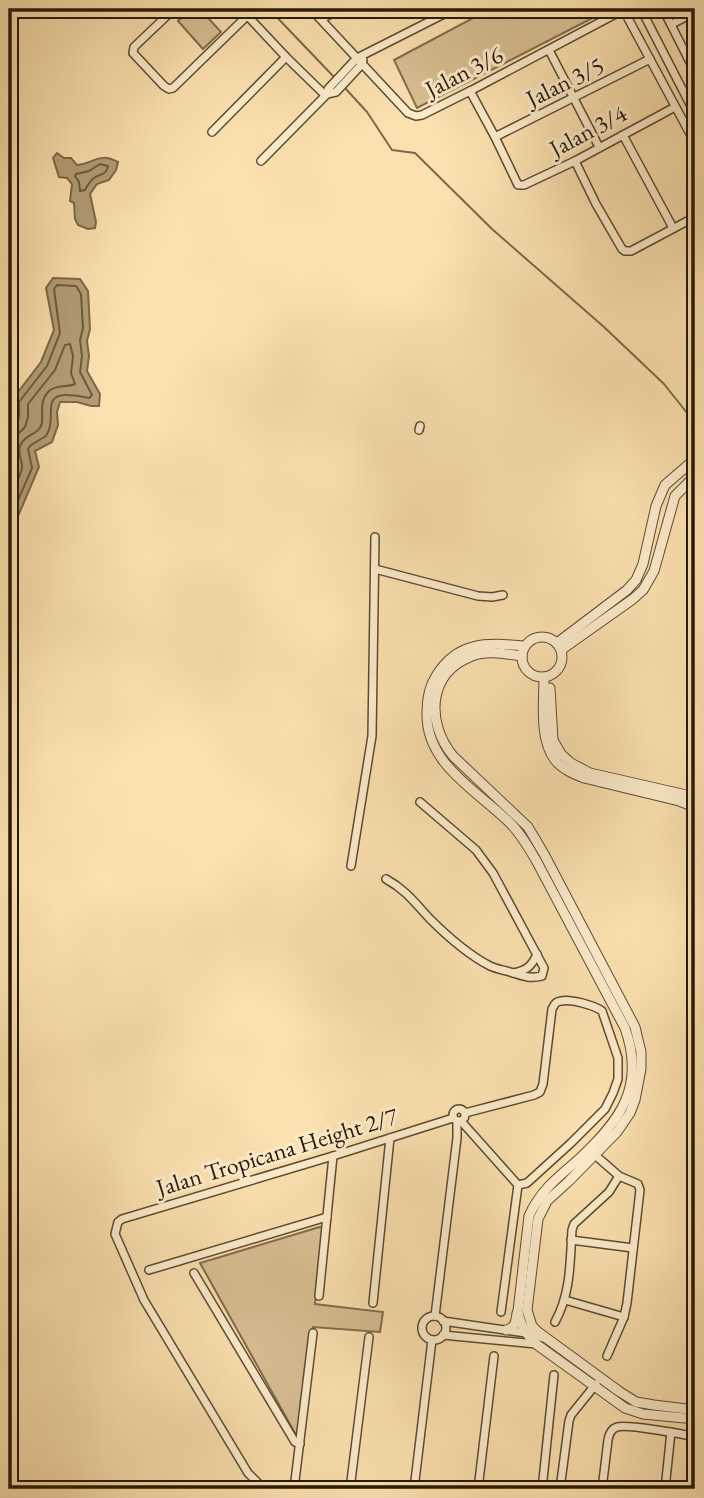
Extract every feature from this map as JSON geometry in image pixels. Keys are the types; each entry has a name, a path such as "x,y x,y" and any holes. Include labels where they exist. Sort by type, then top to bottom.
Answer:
{"street":[{"path":"241,9 286,57 329,92"},
{"name":"Jalan 3/6","path":"311,9 408,113 416,116 470,91 624,9"},
{"path":"321,19 341,9"},
{"path":"261,161 358,62 443,11 454,9"},
{"path":"624,9 695,143"},
{"path":"641,9 695,114"},
{"path":"663,9 695,72"},
{"path":"171,10 134,47 133,52 169,89 247,15"},
{"path":"672,24 695,12"},
{"path":"549,50 599,147"},
{"path":"212,132 286,57"},
{"name":"Jalan 3/5","path":"495,137 650,60"},
{"path":"470,91 495,137"},
{"name":"Jalan 3/4","path":"495,137 518,185 524,185 675,107"},
{"path":"623,135 673,228"},
{"path":"575,161 596,204 625,251 631,251 695,217"},
{"path":"559,647 636,580 643,564 656,506 665,485 692,462"},
{"path":"559,647 643,590 654,571 675,496 695,476"},
{"path":"351,866 372,736 375,537"},
{"path":"375,569 478,596 503,595"},
{"path":"541,636 553,639 559,647 562,661 560,666 546,677 531,674 526,669 522,656 525,646 531,639 541,636"},
{"path":"506,1330 514,1325 518,1311 529,1216 535,1202 552,1182 606,1131 628,1098 633,1077 631,1046 625,1028 522,836 442,761 432,743 426,721 430,685 454,654 475,645 494,643 525,646"},
{"path":"522,656 493,652 472,656 453,668 436,692 434,713 438,732 448,751 528,827 635,1027 642,1069 630,1113 617,1132 547,1200 538,1219 527,1310 533,1326 625,1408 643,1414 695,1419"},
{"path":"546,677 553,740 570,763 590,772 695,797"},
{"path":"546,677 544,737 556,762 570,773 584,778 695,807"},
{"path":"386,879 414,899 465,951 491,967 532,978 542,976 544,968 493,873 476,850 420,802"},
{"path":"512,973 530,967 537,954"},
{"name":"Jalan Tropicana Height 2/7","path":"264,1489 248,1473 144,1300 115,1234 118,1222 534,1095 540,1092 543,1084 552,1009 556,1003 562,1001 595,1006 602,1010 618,1058 618,1079 613,1093 605,1109 571,1143 523,1184"},
{"path":"459,1118 523,1184 501,1312"},
{"path":"435,1316 459,1118"},
{"path":"457,1138 471,1133"},
{"path":"373,1303 390,1138"},
{"path":"595,1155 618,1176 638,1184 640,1190 627,1303 624,1317 607,1356"},
{"path":"319,1296 332,1156"},
{"path":"555,1322 569,1283 574,1224 609,1192 618,1176"},
{"path":"149,1270 327,1217"},
{"path":"571,1240 633,1248"},
{"path":"194,1273 295,1442 300,1444"},
{"path":"565,1300 624,1317"},
{"path":"518,1311 519,1320 526,1333 536,1344 597,1382 636,1402 695,1410"},
{"path":"443,1321 445,1328 438,1339 432,1340 424,1334 422,1326 425,1320 435,1316 443,1321 526,1333 547,1340"},
{"path":"294,1489 313,1333"},
{"path":"443,1335 536,1344"},
{"path":"350,1489 369,1337"},
{"path":"414,1489 432,1340"},
{"path":"478,1489 494,1356"},
{"path":"542,1489 554,1375"},
{"path":"560,1489 569,1421 597,1382"},
{"path":"601,1489 609,1434 615,1428 671,1432 695,1437"},
{"path":"665,1489 671,1432"}],"shaded area":[{"path":"191,9 200,9 221,32 203,49 178,21"},
{"path":"490,9 610,9 417,108 394,60"},
{"path":"323,1226 315,1304 383,1312 380,1332 313,1327 300,1434 296,1435 200,1263"}],"water":[{"path":"57,153 64,158 71,158 77,165 101,158 118,162 109,180 97,184 90,194 95,228 88,229 78,225 74,203 70,201 72,184 67,178 59,177 53,158"},
{"path":"53,278 80,279 88,291 90,329 87,341 87,371 100,394 99,406 60,402 57,412 58,425 52,442 35,451 39,467 9,535 9,432 13,416 12,400 41,362 54,330 46,288"}],"waterway":[{"path":"269,9 334,77"},
{"path":"345,88 367,112 392,150 415,153 492,229 604,327 664,384 695,423"}]}
